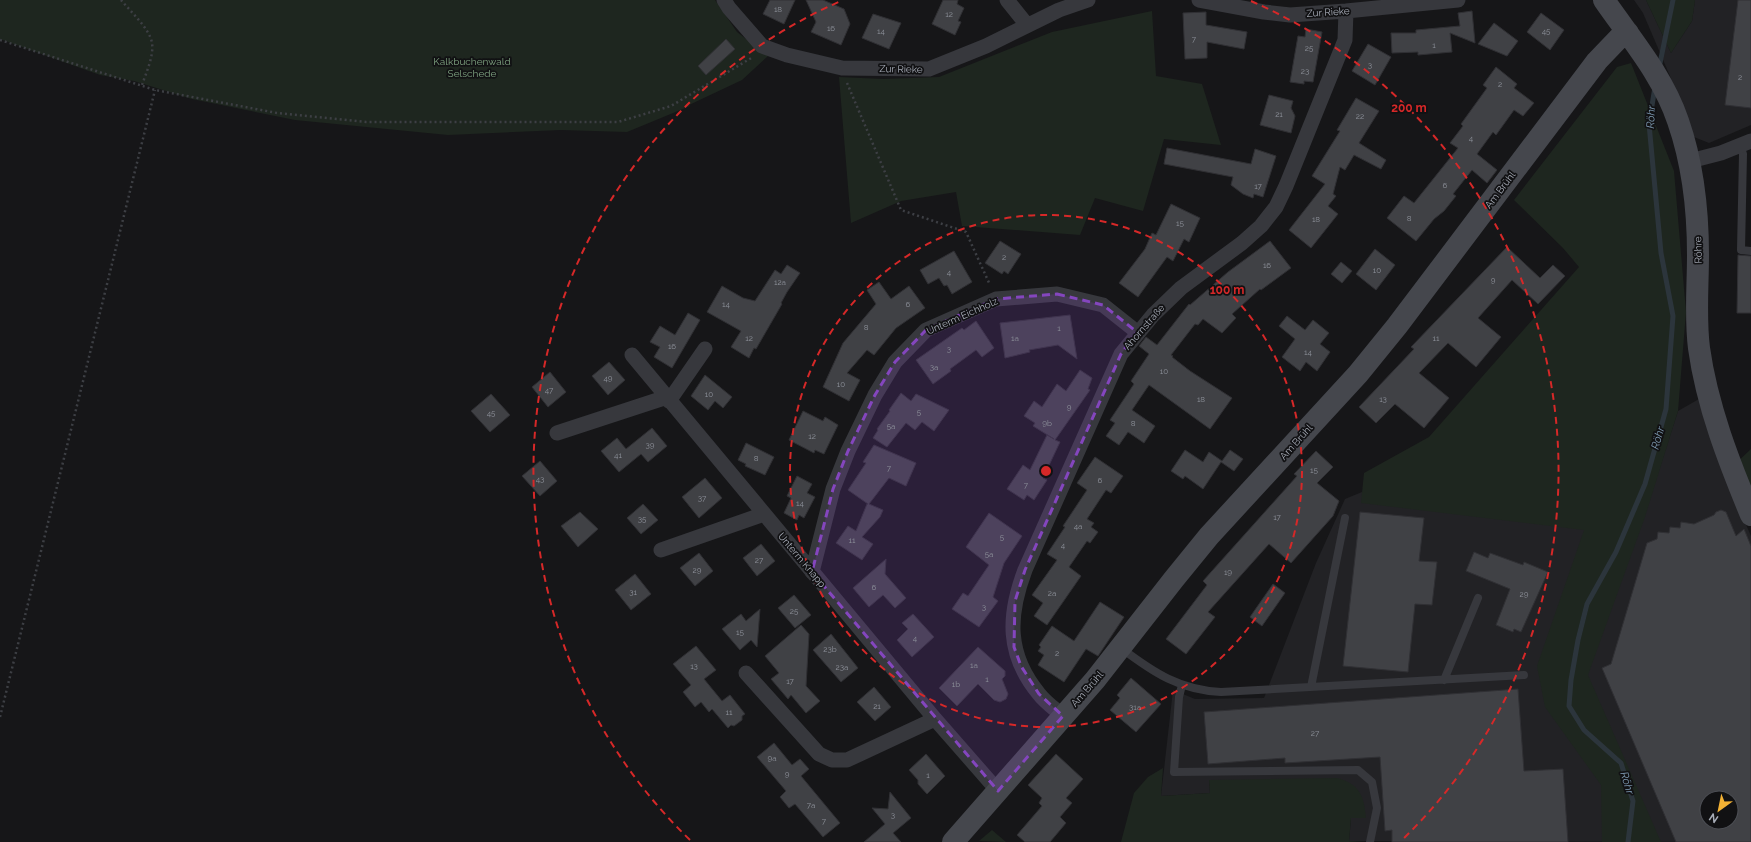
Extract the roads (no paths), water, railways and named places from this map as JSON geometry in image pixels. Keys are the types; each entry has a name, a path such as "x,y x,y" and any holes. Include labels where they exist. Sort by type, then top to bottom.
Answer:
{"street":[{"name":"Zur Rieke","path":"724,0 729,8 762,46 787,55 842,68 929,70 986,46 1059,10 1088,0"},
{"path":"1007,0 1027,25"},
{"name":"Zur Rieke","path":"1200,0 1264,12 1290,14 1346,11 1458,0"},
{"name":"Röhre","path":"1604,0 1645,57 1663,89 1678,120 1690,161 1697,205 1699,347 1711,406 1751,515"},
{"name":"Ahornstraße","path":"1064,716 1039,694 1021,666 1014,647 1013,617 1015,601 1025,570 1121,354 1137,332 1153,314 1181,288 1242,243 1261,226 1276,207 1286,186 1345,40 1346,11"},
{"name":"Am Brühl","path":"953,842 1064,716 1121,648 1209,536 1358,374 1402,320 1597,61 1620,37 1628,33"},
{"path":"1690,161 1746,143"},
{"name":"Unterm Eichholz","path":"812,572 833,489 848,450 875,395 895,362 926,330 996,299 1057,294 1103,305 1137,332"},
{"path":"557,433 668,399 705,349"},
{"name":"Unterm Knapp","path":"632,355 935,719 998,791"},
{"path":"661,550 764,514"},
{"path":"746,673 819,754 832,760 846,760 935,719"}],"lane":[{"path":"1746,143 1743,154 1741,250 1751,251"},
{"path":"1311,687 1345,518"},
{"path":"1444,680 1478,598"},
{"path":"1121,648 1146,667 1182,685 1204,691 1222,692 1524,675"},
{"path":"1182,685 1179,697 1174,772 1358,770 1372,782 1377,808 1370,842"}],"waterway":[{"name":"Röhr","path":"1659,68 1673,0"},
{"name":"Röhr","path":"1628,842 1633,801 1621,763 1584,730 1569,706 1571,680 1578,640 1587,604 1616,552 1645,484 1666,409 1673,316 1661,253 1649,124 1655,87"}],"park label":[{"name":"Kalkbuchenwald Selschede","path":"472,66"}]}
